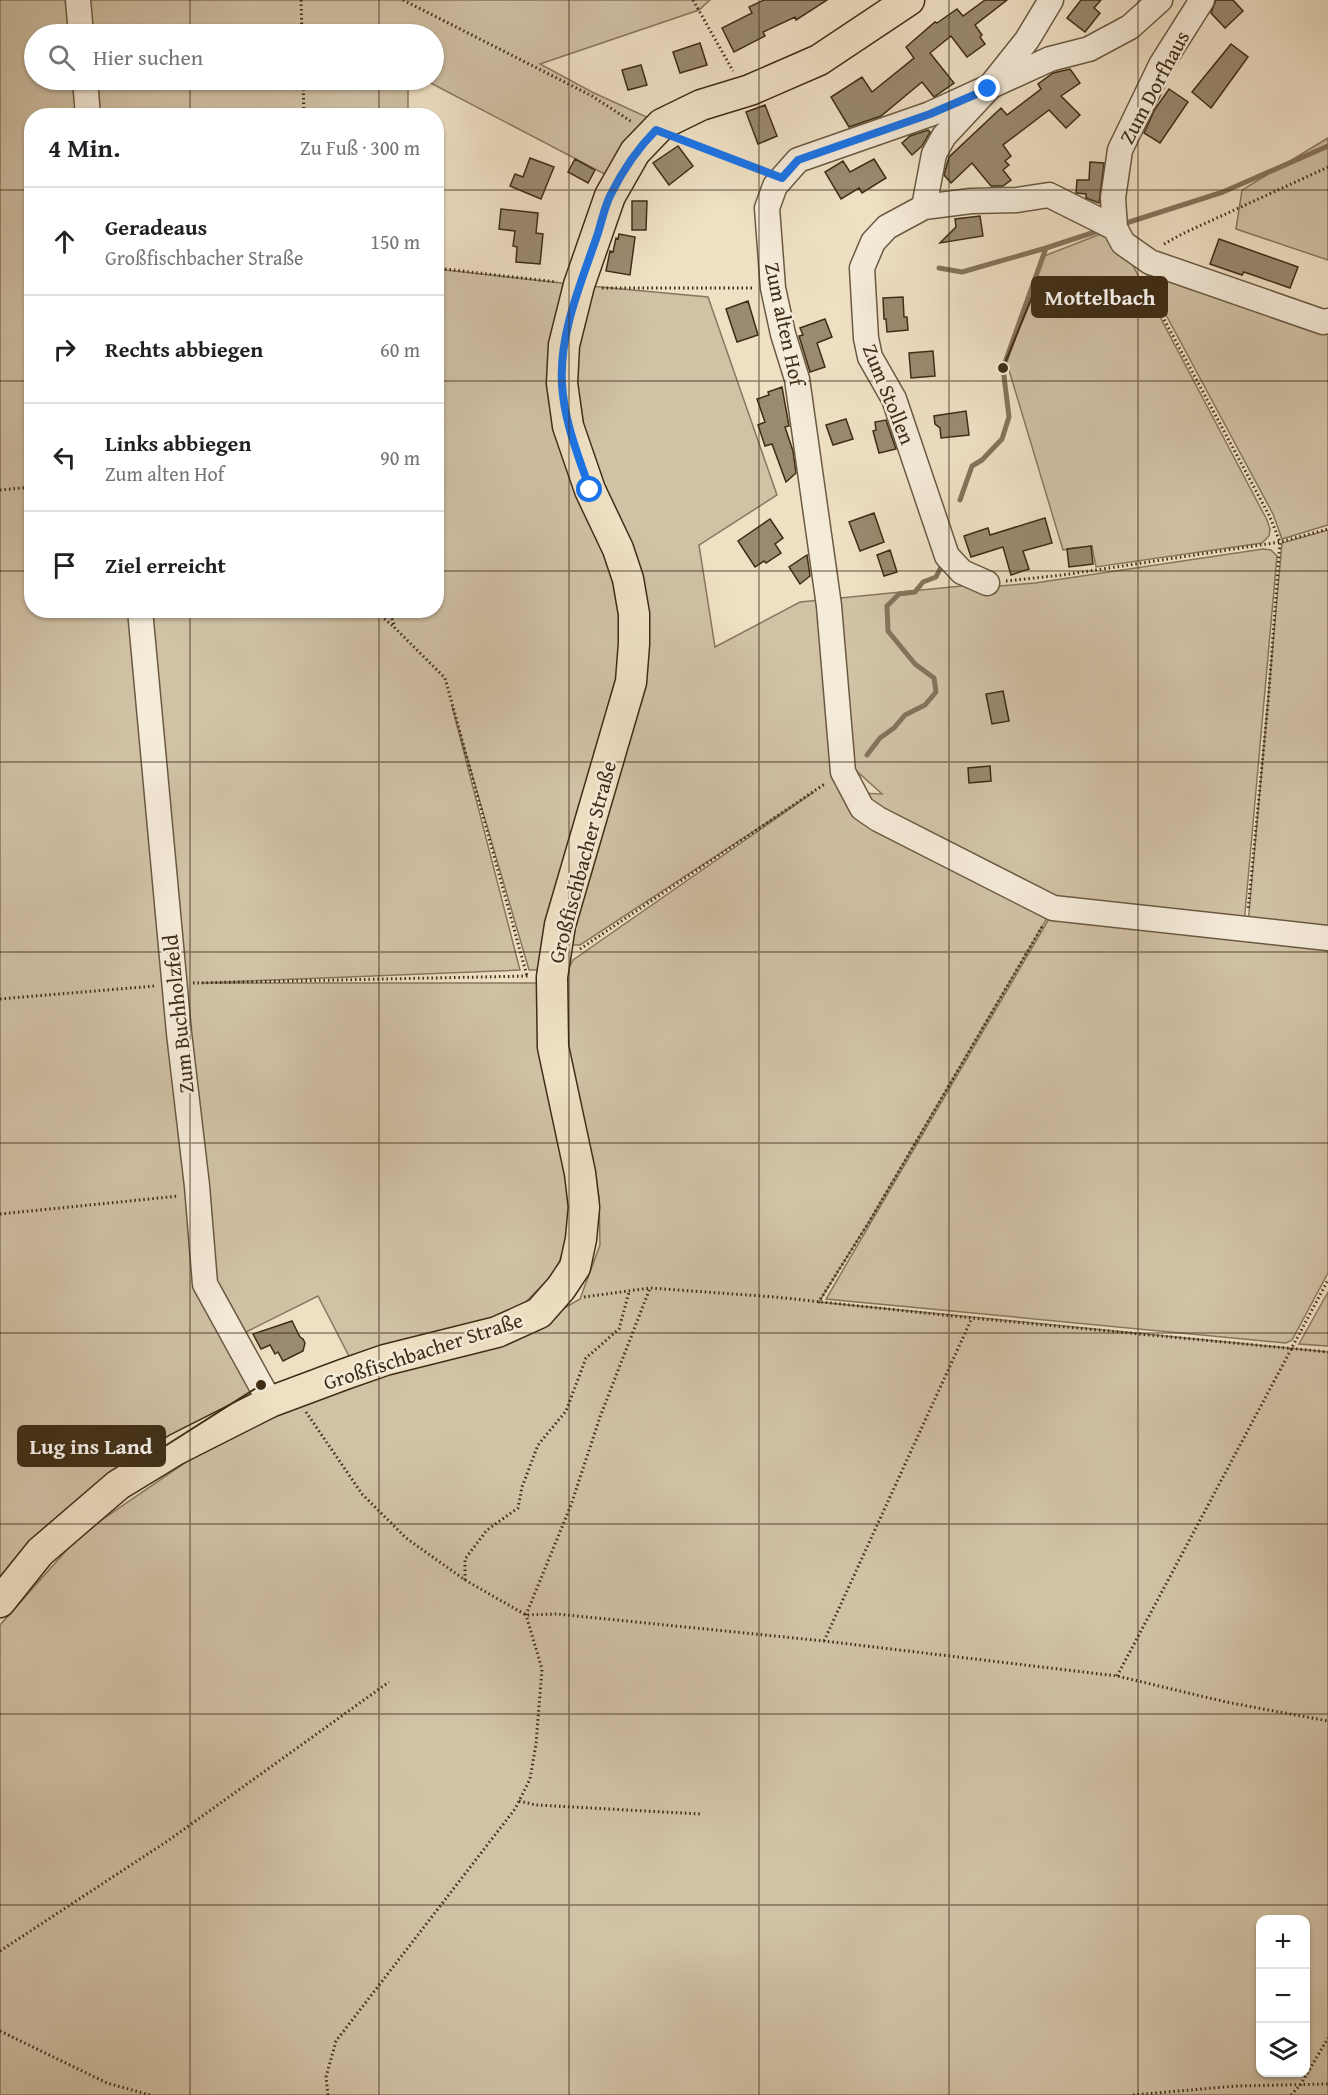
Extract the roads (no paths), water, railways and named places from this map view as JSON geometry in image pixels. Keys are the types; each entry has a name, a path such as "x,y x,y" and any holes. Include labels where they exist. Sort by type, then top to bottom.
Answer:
{"main road":[{"name":"Großfischbacher Straße","path":"0,1602 40,1552 118,1485 177,1449 281,1398 385,1360 497,1332 539,1313 561,1288 575,1267 584,1207 580,1173 553,1047 552,977 560,925 630,682 634,644 634,614 628,579 618,549 590,490 568,426 562,383 564,345 579,285 610,195 635,152 662,124 701,105 750,90 819,60 909,0"}],"street":[{"path":"78,0 80,24"},
{"path":"924,207 934,154 944,136 988,89 1027,40 1051,0"},
{"name":"Zum alten Hof","path":"1160,0 1130,27 1089,49 1050,59 930,114 798,160 775,186 767,208 773,288 783,334 797,379 829,606 843,772 862,808 878,819 1053,908 1328,938"},
{"name":"Zum Dorfhaus","path":"1116,228 1113,198 1120,150 1161,65 1202,0"},
{"path":"86,90 87,108"},
{"name":"Zum Stollen","path":"987,583 962,572 947,556 894,399 870,357 866,338 862,268 873,242 887,227 924,207 971,201 1017,200 1049,195 1116,228"},
{"path":"1116,228 1123,243 1142,257 1179,273 1323,322 1328,321"},
{"name":"Zum Buchholzfeld","path":"141,618 179,1034 197,1186 205,1284 281,1398"}],"waterway":[{"path":"1123,224 1223,192 1328,146"},
{"path":"960,500 972,466 982,460 1002,439 1009,417 1003,368 1046,248 1095,232"},
{"path":"939,268 962,272 1046,248"},
{"path":"867,755 880,738 894,728 905,715 925,705 936,692 934,678 915,664 888,631 887,606 899,594 915,592 923,582 936,577 942,565"}],"place":[{"name":"Mottelbach","path":"1003,368"},
{"name":"Lug ins Land","path":"261,1385"}]}
